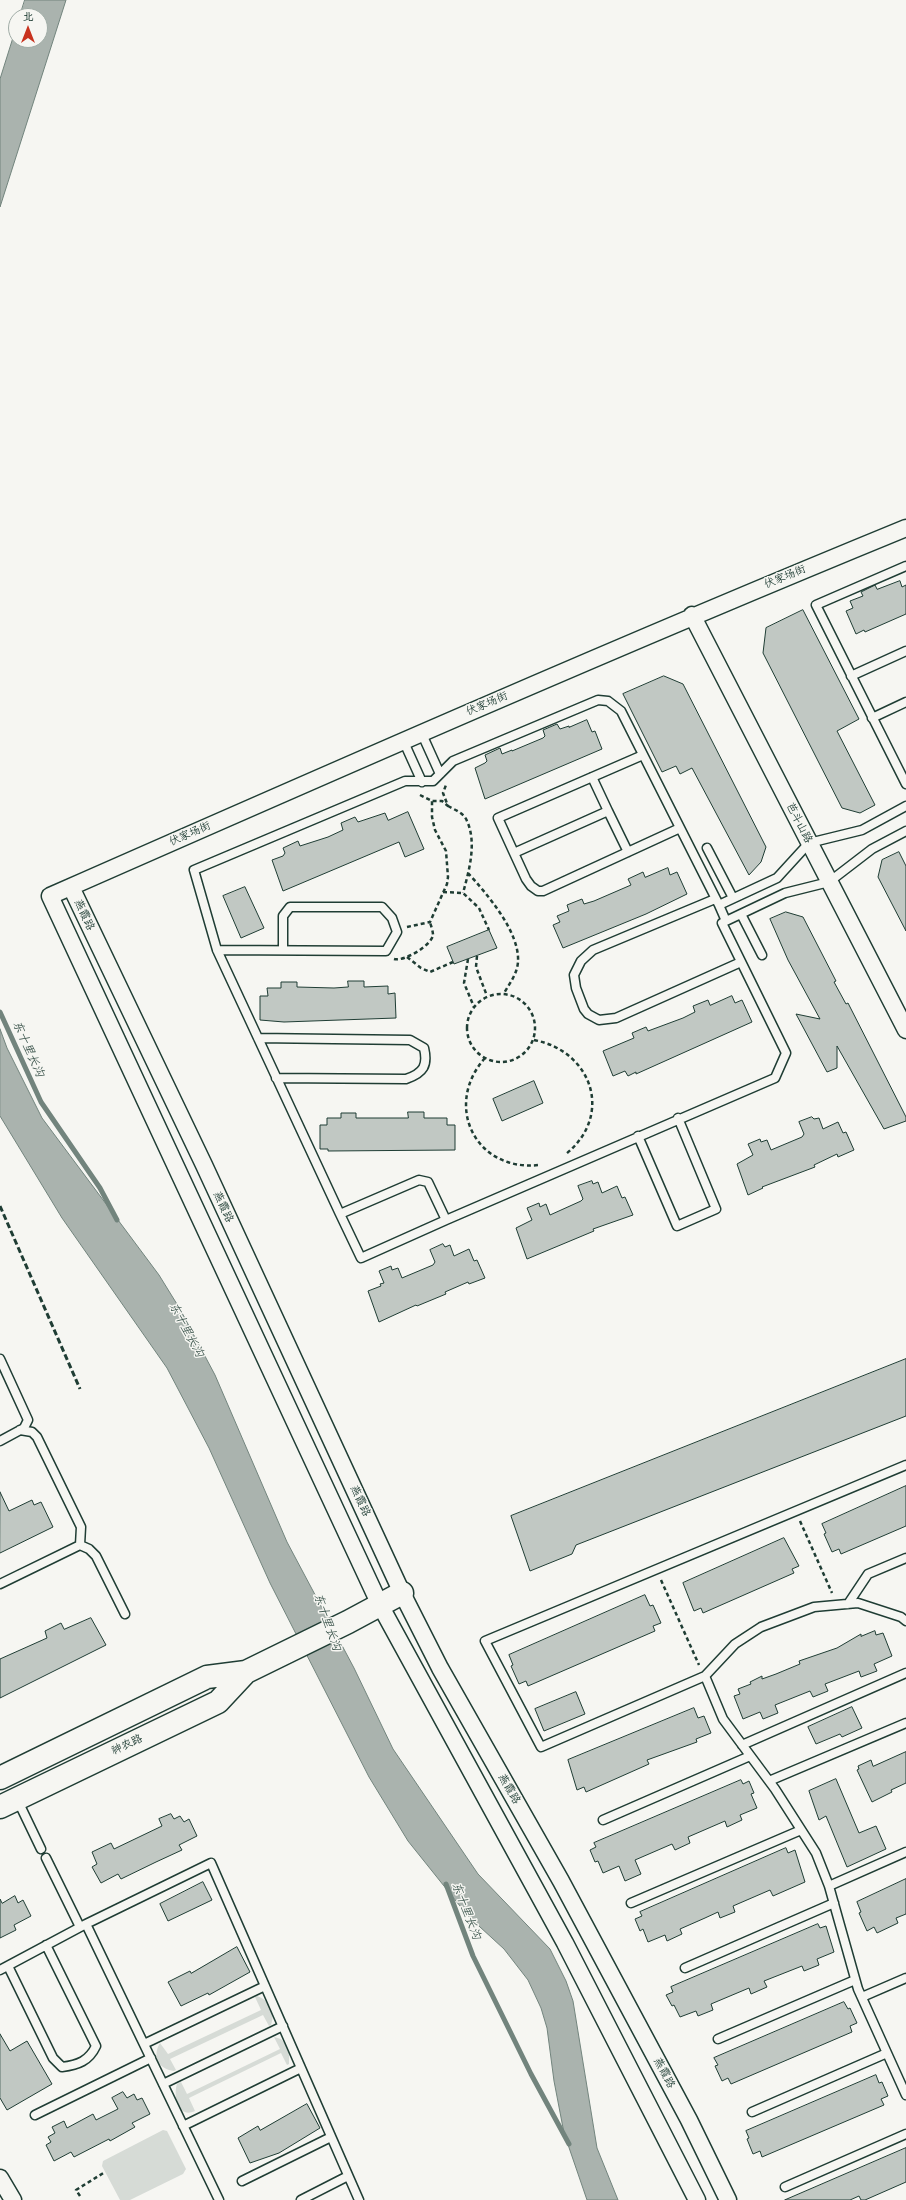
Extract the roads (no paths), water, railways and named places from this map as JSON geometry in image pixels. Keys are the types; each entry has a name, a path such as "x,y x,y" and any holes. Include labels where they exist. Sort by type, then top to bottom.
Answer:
{"street":[{"name":"伏家场街","path":"71,887 421,732 692,616 906,528"},
{"name":"芭斗山路","path":"692,616 906,1030"},
{"name":"燕霞路","path":"697,2200 564,1943 380,1605 50,896 71,887 207,1172 402,1593 440,1668 561,1880 689,2120 728,2200"},
{"name":"神农路","path":"0,1778 207,1677 246,1672 348,1622 402,1593"},
{"name":"神农路","path":"8,1802 218,1702 246,1672"},
{"path":"0,2178 11,2199"}],"lane":[{"path":"906,566 816,605 906,784"},
{"path":"851,676 906,651"},
{"path":"726,920 621,711 608,701 598,700 453,761 433,781 405,781 194,870 217,950 361,1258 678,1118 775,1078 786,1053 722,923 785,893 829,882 872,849 906,830"},
{"path":"872,718 906,702"},
{"path":"421,732 440,774"},
{"path":"403,740 422,782"},
{"path":"643,755 498,818 526,879 531,886 538,891 544,891 680,828"},
{"path":"592,777 628,852"},
{"path":"741,962 616,1018 599,1020 588,1014 584,1008 576,988 574,975 586,955 593,950 717,902 733,898 777,878 809,843 862,830 906,806"},
{"path":"514,853 608,811"},
{"path":"708,848 733,898"},
{"path":"217,950 386,951 397,932 392,918 382,907 290,906 283,916 283,950"},
{"path":"741,914 762,955"},
{"path":"258,1038 410,1040 424,1048 426,1059 424,1069 418,1075 406,1079 276,1078"},
{"path":"638,1136 677,1226 716,1209 678,1118"},
{"path":"340,1214 419,1180 428,1182 446,1220"},
{"path":"0,1359 27,1415 27,1424 20,1430 0,1441"},
{"path":"20,1430 32,1432 37,1437 81,1527 80,1545"},
{"path":"906,1465 485,1642 541,1747 704,1676 735,1644 761,1627 814,1607 858,1603 901,1617 906,1621"},
{"path":"0,1584 80,1545 89,1549 96,1556 124,1614"},
{"path":"848,1604 868,1574 906,1558"},
{"path":"742,1745 906,1672"},
{"path":"704,1676 723,1719 769,1781 816,1853 829,1886 862,1997 906,2096"},
{"path":"769,1781 906,1723"},
{"path":"603,1820 750,1756"},
{"path":"8,1802 41,1848"},
{"path":"631,1903 801,1830"},
{"path":"829,1886 906,1852"},
{"path":"46,1858 83,1925 144,2044 219,2200"},
{"path":"0,1970 83,1925 211,1862 358,2200"},
{"path":"686,1968 834,1903"},
{"path":"8,1966 53,2058 62,2067 84,2062 92,2055 96,2046 46,1945"},
{"path":"862,1997 906,1978"},
{"path":"718,2039 856,1980"},
{"path":"144,2044 265,1986"},
{"path":"163,2084 283,2026"},
{"path":"752,2112 887,2053"},
{"path":"35,2115 151,2058"},
{"path":"183,2126 301,2068"},
{"path":"785,2187 906,2134"},
{"path":"242,2181 331,2137"},
{"path":"300,2200 348,2176"}],"water":[{"path":"25,0 66,0 0,207 0,79 10,48 48,48 48,8 22,8"},
{"path":"0,1029 7,1048 42,1118 159,1275 180,1309 215,1375 287,1542 354,1668 393,1749 478,1874 550,1949 566,1981 573,2001 597,2148 618,2200 587,2200 564,2133 554,2081 547,2028 541,2008 528,1980 504,1949 468,1916 408,1841 369,1777 270,1583 209,1448 167,1368 62,1218 0,1116"}],"waterway":[{"name":"东十里长沟","path":"0,1012 41,1102 100,1188 117,1220"},
{"name":"东十里长沟","path":"446,1884 473,1956 531,2074 569,2144"}],"railway":[{"path":"0,1206 80,1389"}]}
